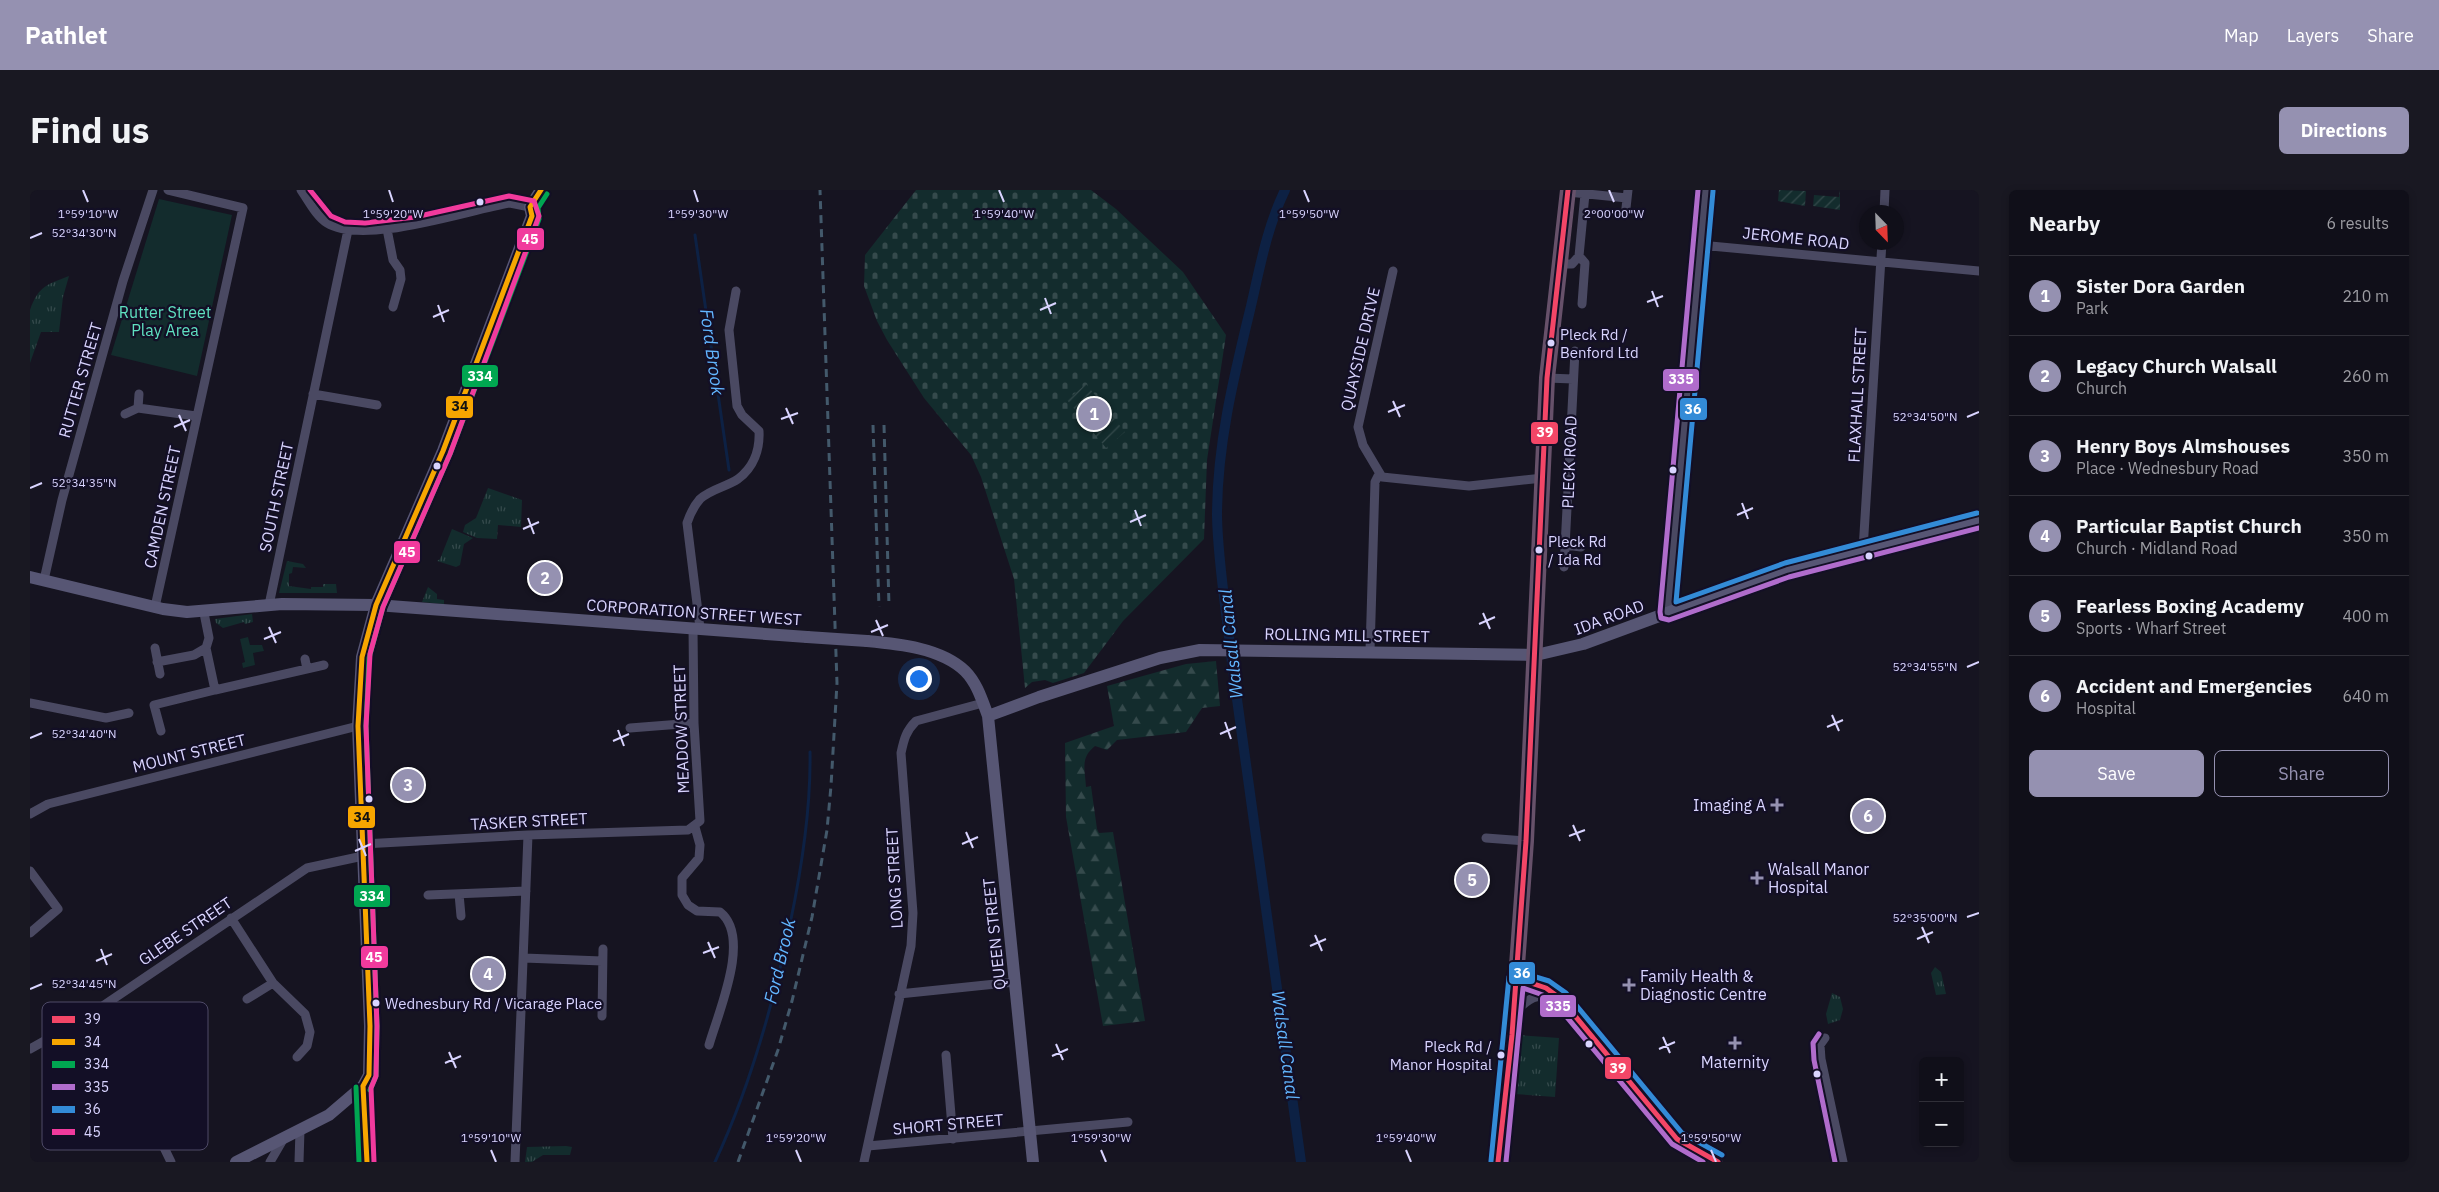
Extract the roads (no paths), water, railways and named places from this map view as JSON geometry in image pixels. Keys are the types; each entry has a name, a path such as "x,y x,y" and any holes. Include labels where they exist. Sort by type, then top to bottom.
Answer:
{"highway":[{"name":"PLECK ROAD","path":"1498,1161 1513,1014 1526,841 1536,655 1547,378 1568,191"}],"street":[{"name":"RUTTER STREET","path":"44,580 62,500 123,281 153,190"},
{"name":"CAMDEN STREET","path":"155,608 243,208 168,190"},
{"path":"301,190 327,222 348,230 371,231 387,229 510,203 530,207"},
{"path":"238,1161 329,1115 363,1086 368,1075 370,1026 358,726 362,657 376,605 442,451 532,216 530,207 541,190"},
{"path":"1667,613 1706,190"},
{"path":"1884,205 1885,190"},
{"name":"PLECK ROAD","path":"1568,191 1585,194 1628,194 1626,208"},
{"path":"1561,264 1572,264 1579,256 1585,194"},
{"path":"387,229 393,260 400,270 402,279 393,307"},
{"name":"SOUTH STREET","path":"269,605 348,230"},
{"name":"JEROME ROAD","path":"1700,245 1979,271"},
{"name":"FLAXHALL STREET","path":"1863,550 1882,250"},
{"path":"1579,256 1585,263 1582,304"},
{"name":"QUAYSIDE DRIVE","path":"1382,476 1363,444 1358,427 1393,271"},
{"name":"MEADOW STREET","path":"695,827 700,821 694,723 696,628 687,523 700,500 714,489 738,479 754,462 760,443 759,431 742,415 737,406 729,330 736,291"},
{"name":"PLECK ROAD","path":"1564,567 1575,351"},
{"path":"1547,378 1573,379"},
{"path":"138,408 139,394"},
{"path":"312,394 377,405"},
{"path":"125,414 138,408 196,416"},
{"path":"1370,652 1375,482 1378,476 1469,486 1544,478"},
{"name":"IDA ROAD","path":"1536,655 1577,646 1765,577 1979,520"},
{"path":"1566,545 1582,547"},
{"name":"CORPORATION STREET WEST","path":"30,576 155,608 204,613 269,605 376,605 893,643 919,649 950,660 969,676 983,703"},
{"path":"204,613 209,638 206,648 215,690"},
{"path":"155,648 160,674"},
{"path":"158,662 194,655 206,648"},
{"name":"ROLLING MILL STREET","path":"988,716 1039,697 1160,658 1212,650 1536,655"},
{"path":"305,659 307,669"},
{"path":"161,731 154,704 324,665"},
{"path":"30,703 106,718 129,713"},
{"name":"QUEEN STREET","path":"983,703 988,716 1033,1162"},
{"name":"LONG STREET","path":"864,1162 899,994 911,946 913,913 902,754 908,729 916,721 929,716 983,703"},
{"path":"630,728 694,723"},
{"name":"MOUNT STREET","path":"30,814 48,804 358,726"},
{"path":"695,827 700,845 699,858 682,878 682,895 688,905 697,911 720,912 730,922 732,928 734,962 709,1045"},
{"name":"TASKER STREET","path":"363,850 528,835 688,830 695,827"},
{"path":"515,1162 528,835"},
{"path":"1486,838 1526,841"},
{"name":"GLEBE STREET","path":"108,1002 314,864 363,850"},
{"path":"30,871 58,909 30,933"},
{"path":"428,895 526,891"},
{"path":"459,894 461,916"},
{"path":"231,918 273,983 305,1014 310,1032 307,1046 296,1057"},
{"path":"602,1016 603,950"},
{"path":"524,958 602,961"},
{"path":"1516,978 1546,988 1562,999 1565,1006 1676,1139 1718,1162"},
{"path":"899,994 1015,982"},
{"path":"247,999 273,983"},
{"path":"1513,1014 1534,996 1547,997 1565,1006"},
{"path":"1825,1038 1820,1045 1820,1059 1843,1162"},
{"name":"GLEBE STREET","path":"30,1050 42,1043"},
{"path":"946,1055 953,1138"},
{"path":"363,1086 366,1113 367,1162"},
{"name":"SHORT STREET","path":"868,1146 1128,1122"},
{"path":"299,1162 300,1130"},
{"path":"270,1162 284,1138"},
{"path":"165,1150 170,1162"}],"waterway":[{"name":"Walsall Canal","path":"1285,190 1273,218 1265,247 1233,384 1223,436 1217,516 1221,571 1232,663 1301,1162"},
{"name":"Ford Brook","path":"695,235 729,470"},
{"name":"Ford Brook","path":"715,1162 728,1134 750,1075 768,1015 790,924 805,838 810,752"}],"railway":[{"path":"738,1162 778,1050 792,1001 812,917 827,830 831,786 837,683 820,190"},
{"path":"873,425 879,607"},
{"path":"884,425 889,606"}],"place":[{"name":"Pleck Rd / Benford Ltd","path":"1551,343"},
{"name":"Sister Dora Garden","path":"1094,414"},
{"name":"Pleck Rd / Ida Rd","path":"1539,550"},
{"name":"Legacy Church Walsall","path":"545,578"},
{"name":"Henry Boys Almshouses","path":"408,785"},
{"name":"Imaging A","path":"1777,805"},
{"name":"Accident and Emergencies","path":"1868,816"},
{"name":"Walsall Manor Hospital","path":"1757,878"},
{"name":"Fearless Boxing Academy","path":"1472,880"},
{"name":"Particular Baptist Church","path":"488,974"},
{"name":"Family Health & Diagnostic Centre","path":"1629,985"},
{"name":"Wednesbury Rd / Vicarage Place","path":"376,1003"},
{"name":"Maternity","path":"1735,1043"},
{"name":"Pleck Rd / Manor Hospital","path":"1501,1055"}],"park label":[{"name":"Rutter Street Play Area","path":"165,321"}]}
